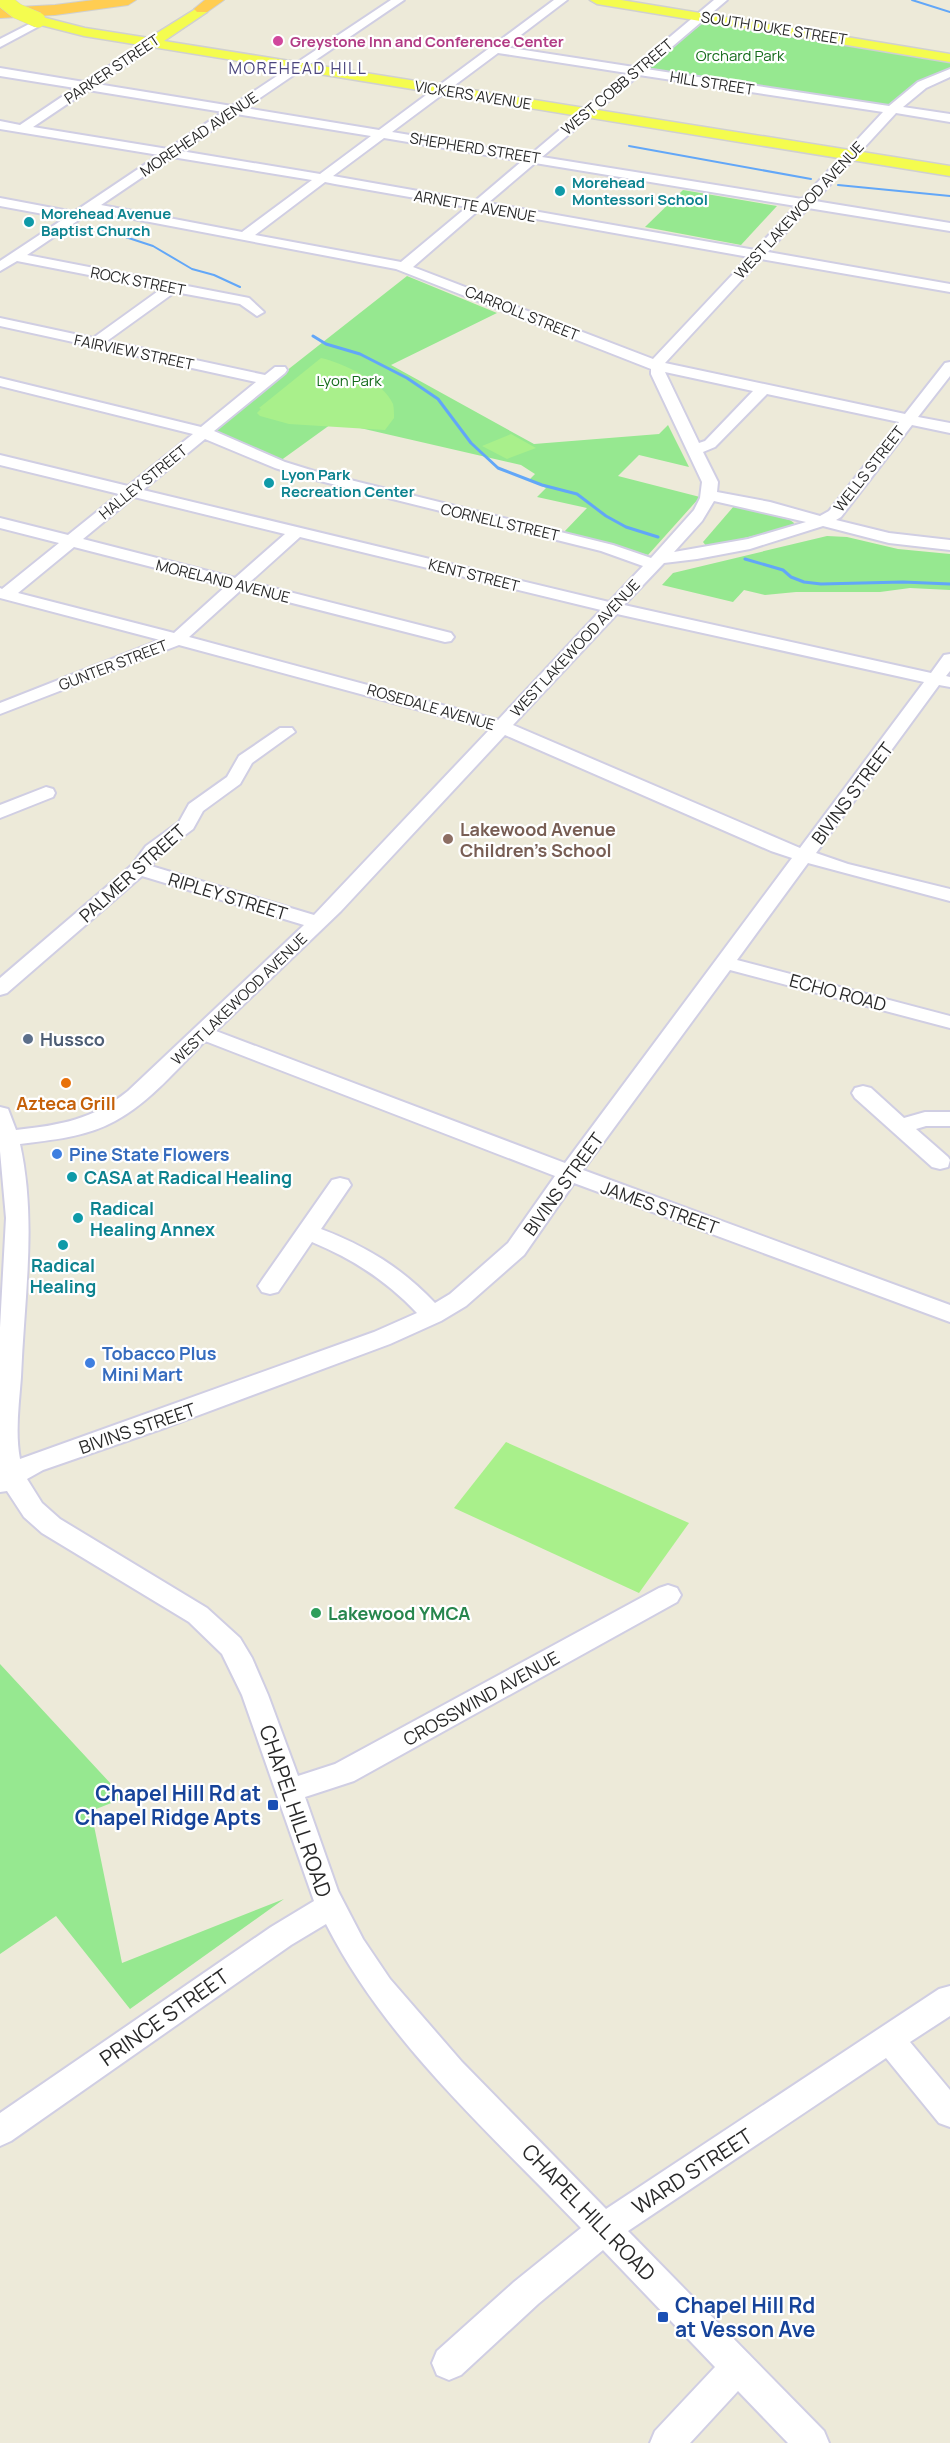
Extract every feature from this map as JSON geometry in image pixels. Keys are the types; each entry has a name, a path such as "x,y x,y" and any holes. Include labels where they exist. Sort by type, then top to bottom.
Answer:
{"highway":[{"path":"0,15 34,18 128,0"},
{"path":"202,9 216,0"},
{"path":"0,7 66,1"}],"main road":[{"name":"VICKERS AVENUE","path":"3,0 17,11 73,30 950,171"},
{"name":"SOUTH DUKE STREET","path":"597,0 950,58"},
{"name":"PARKER STREET","path":"151,43 202,9"}],"street":[{"name":"MOREHEAD AVENUE","path":"0,267 398,0"},
{"path":"245,236 561,0"},
{"name":"WEST COBB STREET","path":"404,267 721,0"},
{"path":"0,44 34,18"},
{"name":"PARKER STREET","path":"23,128 151,43"},
{"name":"HILL STREET","path":"495,49 950,118"},
{"name":"SHEPHERD STREET","path":"0,72 950,227"},
{"name":"WEST LAKEWOOD AVENUE","path":"657,366 664,354 893,110 922,85 950,73"},
{"name":"ARNETTE AVENUE","path":"0,125 322,178 950,288"},
{"path":"0,202 77,216"},
{"name":"CARROLL STREET","path":"91,207 404,267 657,366 950,428"},
{"name":"ROCK STREET","path":"15,257 244,302 257,312"},
{"path":"95,343 171,288"},
{"name":"FAIRVIEW STREET","path":"0,322 95,343 274,375"},
{"path":"657,366 658,374 710,482 709,496 749,503 898,541 950,545"},
{"name":"WELLS STREET","path":"657,561 785,534 822,523 835,514 950,366"},
{"name":"HALLEY STREET","path":"3,594 274,375"},
{"name":"CORNELL STREET","path":"0,382 204,433 280,465 309,474 657,561"},
{"path":"696,450 710,444 763,389"},
{"name":"KENT STREET","path":"0,460 612,608 943,681"},
{"name":"WEST LAKEWOOD AVENUE","path":"9,1138 91,1125 110,1117 136,1096 318,923 657,561 702,510 709,496"},
{"name":"MORELAND AVENUE","path":"0,524 445,637"},
{"name":"GUNTER STREET","path":"0,709 176,640 296,532"},
{"name":"ROSEDALE AVENUE","path":"3,594 344,682 502,727 778,847 841,868 950,895"},
{"name":"BIVINS STREET","path":"4,1479 34,1463 202,1405 382,1338 433,1315 458,1300 516,1249 569,1173 805,856 943,681 950,659"},
{"name":"PALMER STREET","path":"0,989 139,869 153,850 186,825 196,808 234,780 242,763 286,732"},
{"path":"0,812 46,794"},
{"name":"RIPLEY STREET","path":"139,869 318,923"},
{"name":"ECHO ROAD","path":"726,963 950,1022"},
{"name":"JAMES STREET","path":"203,1034 950,1314"},
{"path":"863,1093 940,1162"},
{"name":"CHAPEL HILL ROAD","path":"0,1114 9,1138 17,1206 4,1479 51,1526 198,1615 227,1640 239,1658 255,1695 330,1906 353,1948 395,2010 451,2072 812,2443"},
{"path":"902,1126 925,1119 950,1119"},
{"path":"270,1286 340,1185"},
{"path":"308,1232 372,1260 407,1287 433,1315"},
{"name":"CROSSWIND AVENUE","path":"289,1791 344,1773 668,1594"},
{"name":"PRINCE STREET","path":"0,2131 281,1936 330,1906"},
{"name":"WARD STREET","path":"449,2362 526,2293 605,2228 950,1999"},
{"path":"890,2040 950,2112"},
{"path":"667,2443 738,2367"}],"green space":[{"name":"Orchard Park","path":"707,20 950,60 950,69 916,83 887,107 642,71"},
{"path":"683,190 777,206 741,245 645,227"},
{"name":"Lyon Park","path":"407,276 497,313 391,365 534,444 659,434 668,425 689,467 639,455 618,476 700,497 648,555 563,533 587,508 537,497 546,488 529,480 535,474 521,465 334,422 280,461 211,430"},
{"path":"321,358 362,375 381,388 393,404 394,418 385,430 289,424 260,416 257,413 261,409 259,408"},
{"path":"511,434 536,448 507,459 482,446"},
{"path":"734,506 790,520 794,526 707,547 703,542"},
{"path":"827,536 847,537 898,549 950,554 950,590 910,588 880,592 796,592 765,595 744,590 733,602 662,585 673,573"},
{"path":"506,1442 689,1523 639,1593 454,1508"},
{"path":"0,1664 124,1798 91,1811 122,1963 284,1899 130,2009 56,1916 0,1954"}],"waterway":[{"path":"912,0 950,12"},
{"path":"629,146 811,179"},
{"path":"838,185 950,196"},
{"path":"98,228 153,246 192,269 214,275 240,287"},
{"path":"313,336 326,344 360,354 407,378 438,399 471,443 498,468 542,485 577,494 606,516 626,527 658,537"},
{"path":"745,559 783,570 791,577 804,582 950,584"}],"place":[{"name":"Greystone Inn and Conference Center","path":"278,41"},
{"name":"Morehead Montessori School","path":"560,191"},
{"name":"Morehead Avenue Baptist Church","path":"29,222"},
{"name":"Lyon Park Recreation Center","path":"269,483"},
{"name":"Lakewood Avenue Children's School","path":"448,839"},
{"name":"Hussco","path":"28,1039"},
{"name":"Azteca Grill","path":"66,1083"},
{"name":"Pine State Flowers","path":"57,1154"},
{"name":"CASA at Radical Healing","path":"72,1177"},
{"name":"Radical Healing Annex","path":"78,1218"},
{"name":"Radical Healing","path":"63,1245"},
{"name":"Tobacco Plus Mini Mart","path":"90,1363"},
{"name":"Lakewood YMCA","path":"316,1613"},
{"name":"Chapel Hill Rd at Chapel Ridge Apts","path":"273,1805"},
{"name":"Chapel Hill Rd at Vesson Ave","path":"663,2317"}],"district":[{"name":"MOREHEAD HILL","path":"298,68"}]}
